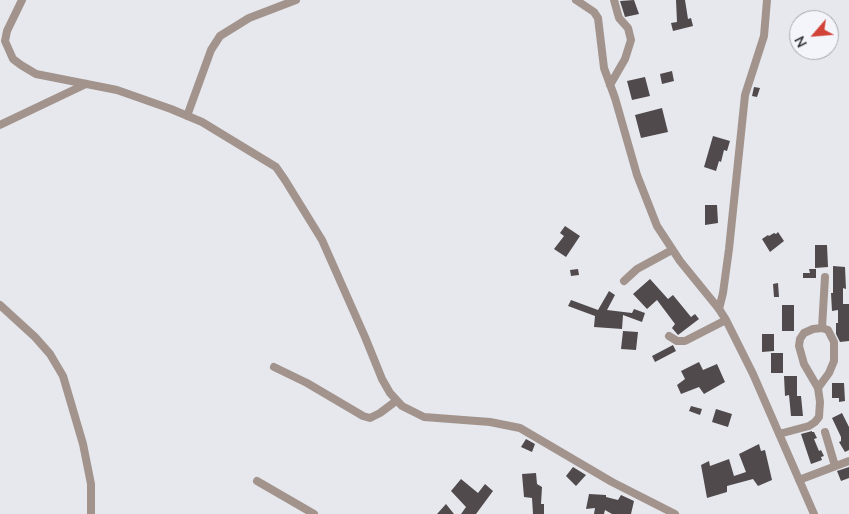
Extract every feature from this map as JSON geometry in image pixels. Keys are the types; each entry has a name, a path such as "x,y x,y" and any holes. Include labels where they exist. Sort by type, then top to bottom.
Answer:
{"street":[{"path":"22,0 7,31 6,41 13,59 36,74 117,90 202,122 276,167 322,240 366,337 382,379 396,401 408,410 424,417 490,422 520,428 612,482 675,514"},
{"path":"187,116 211,50 220,36 249,18 296,0"},
{"path":"576,0 594,12 598,18 602,60 616,98 641,184 657,226 672,250 726,320 753,374 814,514"},
{"path":"610,85 625,59 631,40 628,28 620,18 614,0"},
{"path":"719,309 729,249 745,95 764,36 767,0"},
{"path":"0,50 10,53"},
{"path":"0,125 86,84"},
{"path":"624,281 637,269 672,250"},
{"path":"822,328 825,277"},
{"path":"0,305 35,337 50,354 64,376 83,444 91,484 91,514"},
{"path":"669,336 685,341 726,320"},
{"path":"779,434 809,426 815,422 820,410 818,388 801,356 800,339 804,333 822,328 828,330 834,342 834,361 829,373 818,388"},
{"path":"274,367 307,383 363,416 370,418 396,401"},
{"path":"825,432 835,466"},
{"path":"799,480 849,461"},
{"path":"257,482 314,514"}],"building":[{"path":"634,0 639,14 625,17 620,1"},
{"path":"676,0 685,0 688,19 691,18 693,26 673,31 671,23 677,22"},
{"path":"672,71 674,81 662,84 660,74"},
{"path":"645,77 650,96 632,100 627,81"},
{"path":"754,87 760,88 757,97 752,96"},
{"path":"662,108 668,132 641,138 635,115"},
{"path":"713,136 730,141 727,151 724,150 716,171 704,167"},
{"path":"705,205 717,205 718,223 705,225"},
{"path":"565,226 580,236 566,257 554,249 564,236 560,233"},
{"path":"778,232 784,241 770,252 762,239"},
{"path":"815,245 827,245 828,267 815,268"},
{"path":"833,266 845,267 846,289 843,288 843,304 849,304 849,341 840,342 836,334 838,310 832,311 831,293 833,293"},
{"path":"578,269 579,275 571,276 570,270"},
{"path":"809,269 816,269 816,278 803,278 803,273 810,273"},
{"path":"650,279 668,299 673,295 691,317 695,314 699,319 678,335 672,328 675,324 657,300 647,309 633,294"},
{"path":"778,283 779,297 774,297 773,284"},
{"path":"609,291 615,295 607,310 632,313 634,309 645,313 642,322 623,315 622,329 594,327 595,316 568,306 571,300 598,310"},
{"path":"782,305 794,305 794,331 782,331"},
{"path":"623,331 638,332 636,350 621,349"},
{"path":"762,334 774,334 774,351 762,352"},
{"path":"673,345 676,351 655,362 652,356"},
{"path":"771,353 783,353 783,373 771,373"},
{"path":"699,362 703,370 717,364 725,382 704,394 699,387 681,394 677,385 685,379 681,371"},
{"path":"784,376 797,376 797,396 801,396 803,416 791,416 789,395 785,396"},
{"path":"832,383 844,383 845,401 839,402 839,398 832,398"},
{"path":"691,406 702,409 700,415 689,411"},
{"path":"716,409 732,414 728,427 712,422"},
{"path":"842,413 849,427 849,450 845,452 839,442 841,437 832,418"},
{"path":"812,431 817,438 814,439 819,451 821,450 824,456 821,457 822,460 811,464 801,434"},
{"path":"526,439 535,444 532,452 521,447"},
{"path":"759,444 761,451 765,450 772,480 758,486 753,479 727,486 727,492 707,498 701,465 709,461 710,466 729,459 734,476 746,472 739,454"},
{"path":"573,467 586,475 576,486 566,476"},
{"path":"849,467 849,478 841,481 837,471"},
{"path":"536,473 537,484 542,487 541,504 544,504 544,514 533,514 532,498 524,497 522,474"},
{"path":"461,479 478,493 485,484 493,491 476,514 461,514 466,507 451,491"},
{"path":"589,494 606,495 606,497 618,500 621,495 634,501 631,514 612,514 605,510 604,514 594,514 595,508 586,509"},
{"path":"446,504 454,514 437,514"}]}
